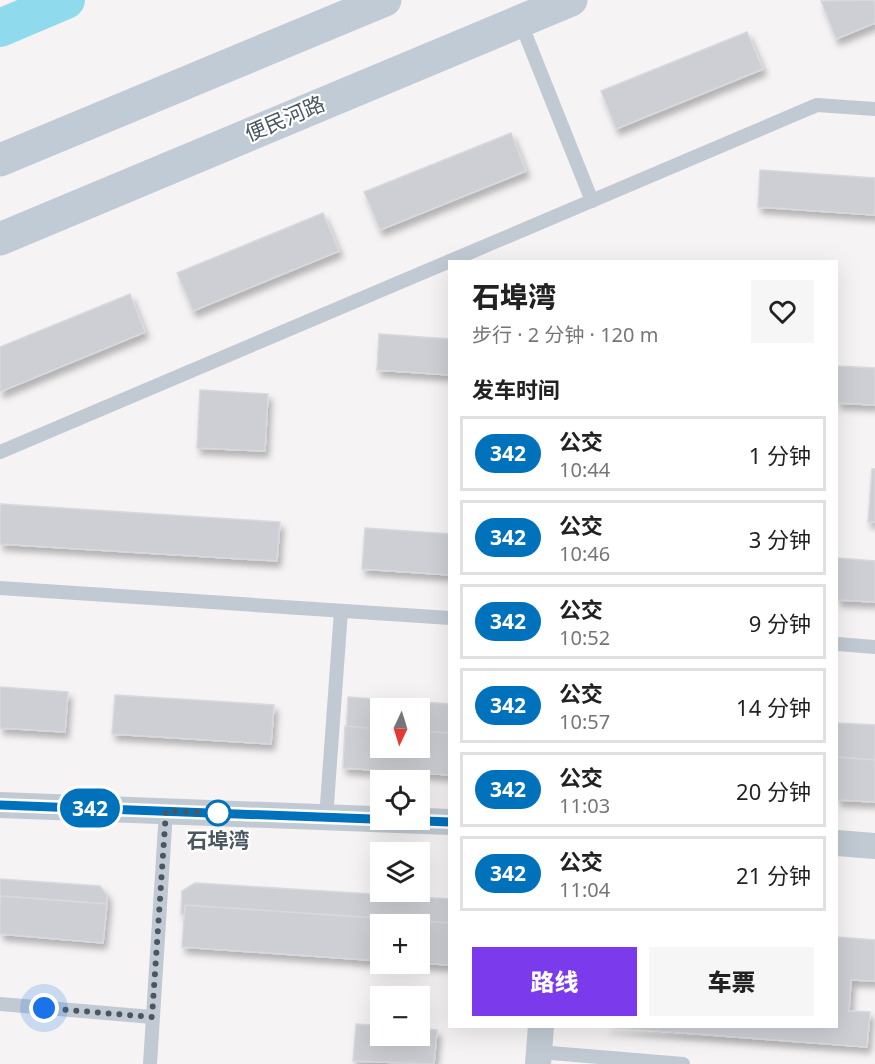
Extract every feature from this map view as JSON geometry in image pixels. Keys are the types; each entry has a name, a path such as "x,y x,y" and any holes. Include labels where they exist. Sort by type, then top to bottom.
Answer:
{"street":[{"path":"0,160 385,0"},
{"name":"便民河路","path":"0,239 571,0"},
{"path":"0,805 448,822"},
{"path":"838,843 875,846"},
{"path":"539,1058 541,1028"}],"lane":[{"path":"520,21 592,201"},
{"path":"452,260 817,105 875,110"},
{"path":"0,452 448,262"},
{"path":"0,588 448,618"},
{"path":"326,818 341,611"},
{"path":"838,644 875,647"},
{"path":"150,1064 166,811"},
{"path":"0,1004 152,1017"},
{"path":"539,1058 683,1064"}],"building":[{"path":"875,0 875,23 836,39 821,1"},
{"path":"747,32 763,69 616,129 601,91"},
{"path":"511,133 526,171 380,230 364,192"},
{"path":"760,170 875,178 875,215 758,207"},
{"path":"323,213 339,251 193,311 177,273"},
{"path":"130,294 145,332 0,392 0,347"},
{"path":"379,334 448,339 448,375 377,370"},
{"path":"838,366 875,368 875,405 838,403"},
{"path":"200,390 268,394 265,451 197,448"},
{"path":"872,469 875,469 875,522 868,522"},
{"path":"0,504 280,522 277,561 0,544"},
{"path":"365,528 448,534 448,575 362,569"},
{"path":"838,558 875,561 875,602 838,600"},
{"path":"0,687 68,692 65,732 0,728"},
{"path":"115,695 274,705 271,744 112,734"},
{"path":"348,697 370,699 370,738 346,737"},
{"path":"430,703 448,704 448,743 430,742"},
{"path":"838,723 875,725 875,765 838,763"},
{"path":"345,726 370,728 370,758 430,758 430,732 448,733 448,775 430,774 430,770 343,768"},
{"path":"838,757 875,760 875,802 838,800"},
{"path":"0,879 100,886 107,895 107,904 0,896"},
{"path":"195,883 370,894 370,902 430,902 430,898 448,899 448,932 430,931 430,914 370,914 370,926 181,914 182,891"},
{"path":"0,896 107,904 103,943 0,934"},
{"path":"185,905 370,918 370,960 182,947"},
{"path":"430,922 448,923 448,965 430,964"},
{"path":"838,937 875,940 875,981 851,980 849,1011 870,1012 867,1047 619,1028 838,1028"},
{"path":"356,1024 370,1025 370,1046 430,1046 430,1030 437,1030 434,1064 353,1061"}],"waterway":[{"path":"0,28 66,0"}],"bus line":[{"name":"342","path":"0,805 448,822"}],"place":[{"name":"石埠湾","path":"218,813"}],"route":[{"path":"44,1008 152,1017 166,811 218,813"}]}
